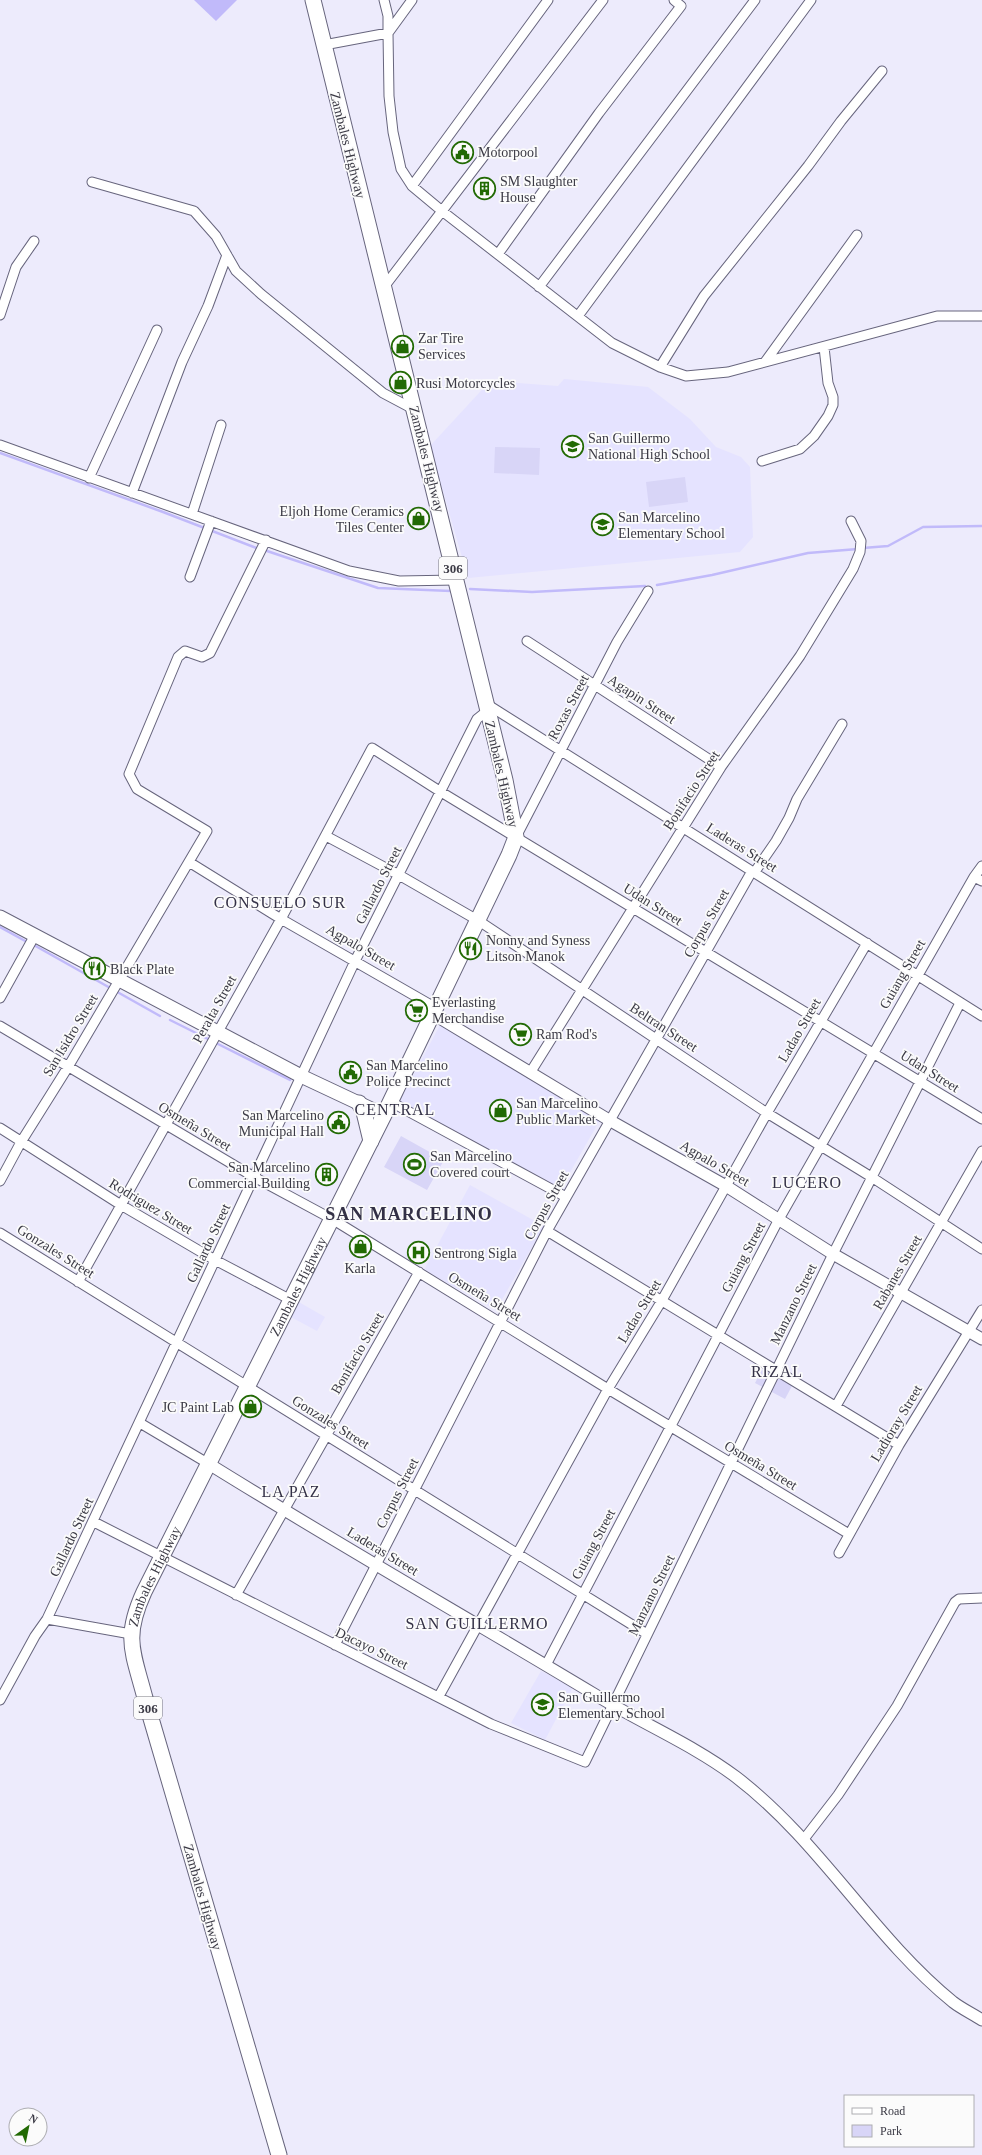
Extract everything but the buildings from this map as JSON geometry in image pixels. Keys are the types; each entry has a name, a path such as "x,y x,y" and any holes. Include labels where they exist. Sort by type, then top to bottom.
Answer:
{"main road":[{"name":"Zambales Highway","path":"279,2155 145,1698 131,1643 131,1634 136,1610 162,1556 391,1102 479,921 516,837 506,787 314,0"},
{"path":"0,916 119,981 301,1076 384,1116"},
{"path":"359,1103 364,1112 371,1141"}],"street":[{"path":"384,0 388,16 389,96 395,149 401,169 412,186 612,343 660,367 686,376 728,372 937,316 982,316"},
{"path":"324,45 388,33 412,0"},
{"path":"412,186 548,0"},
{"path":"384,287 603,0"},
{"path":"498,254 599,114 681,6 674,0"},
{"path":"539,287 755,0"},
{"path":"578,316 811,0"},
{"path":"660,367 704,296 882,71"},
{"path":"92,182 194,211 216,236 236,271 266,298 383,393 415,410"},
{"path":"765,362 857,235"},
{"path":"0,314 16,268 34,241"},
{"path":"132,493 182,362 208,306 227,255"},
{"path":"89,478 157,330"},
{"path":"762,461 800,449 814,436 828,416 833,405 833,397 828,383 824,347"},
{"path":"192,514 221,425"},
{"path":"0,445 192,514 209,527 349,571 399,581 456,580"},
{"name":"Bonifacio Street","path":"530,1073 721,766 800,656 853,569 860,552 861,541 851,521"},
{"path":"190,577 209,527"},
{"name":"San Isidro Street","path":"0,1181 21,1142 68,1067 207,831 137,789 129,774 178,657 185,651 202,657 210,653 264,545"},
{"name":"Roxas Street","path":"516,837 617,642 648,592"},
{"name":"Agapin Street","path":"527,641 721,766"},
{"name":"Laderas Street","path":"486,707 561,750 982,1016"},
{"name":"Gallardo Street","path":"0,1700 35,1636 47,1620 355,961 477,719 486,707"},
{"name":"Corpus Street","path":"335,1645 547,1231 609,1120 753,872 783,830 797,799 842,724"},
{"name":"Udan Street","path":"372,748 441,792 706,953 873,1052 982,1120"},
{"name":"Peralta Street","path":"78,1282 281,918 372,748"},
{"name":"Beltran Street","path":"326,836 399,875 479,921 767,1113 821,1145 982,1249"},
{"name":"Agpalo Street","path":"189,862 355,961 530,1073 609,1120 726,1186 833,1254 982,1340"},
{"name":"Guiang Street","path":"546,1665 717,1335 779,1219 917,974 978,879 982,866"},
{"path":"0,998 35,935"},
{"name":"Ladao Street","path":"439,1696 608,1389 661,1302 820,1020 867,943"},
{"name":"Manzano Street","path":"612,1705 833,1254 873,1178 960,1002"},
{"name":"Osmeña Street","path":"0,1026 254,1177 332,1218 608,1389 849,1534"},
{"path":"391,1102 566,1197"},
{"name":"Rodriguez Street","path":"0,1128 121,1205 215,1260 291,1300"},
{"name":"Rabanes Street","path":"836,1406 982,1151"},
{"path":"547,1231 661,1302 899,1445"},
{"name":"Gonzales Street","path":"0,1232 176,1343 519,1553 647,1634"},
{"name":"Bonifacio Street","path":"236,1595 419,1272"},
{"name":"Ladioray Street","path":"839,1553 899,1445 982,1310"},
{"name":"Laderas Street","path":"140,1423 283,1510 612,1705 689,1746 737,1777 804,1839 902,1954 954,2003 982,2020"},
{"name":"Dacayo Street","path":"94,1522 335,1645 439,1696 491,1724 584,1762 612,1705"},
{"path":"804,1839 838,1795 897,1706 956,1602 959,1599 982,1598"},
{"path":"47,1620 131,1634"}],"shaded area":[{"path":"194,0 237,0 216,21"},
{"path":"564,379 648,387 690,419 716,447 741,457 750,467 753,537 740,552 468,578 430,446 490,381 558,386"},
{"name":"San Marcelino Public Market","path":"440,1025 600,1120 561,1188 399,1102"},
{"path":"470,1185 544,1226 496,1310 424,1270"},
{"name":"Sentrong Sigla","path":"414,1241 431,1250 423,1264 420,1262 419,1264 405,1256"},
{"path":"297,1301 325,1317 317,1331 289,1316"},
{"name":"San Guillermo Elementary School","path":"541,1671 573,1687 545,1740 511,1723"}],"green space":[{"path":"495,447 540,448 539,475 494,473"},
{"path":"685,477 688,502 649,507 646,482"},
{"name":"San Marcelino Covered court","path":"401,1136 444,1160 427,1190 384,1167"},
{"path":"763,1368 793,1384 785,1399 755,1383"}],"waterway":[{"path":"0,453 163,512 259,549"},
{"path":"863,548 888,546 923,527 982,526"},
{"path":"657,585 712,575 808,553 858,549"},
{"path":"264,550 378,588 451,591"},
{"path":"470,589 532,592 645,586"},
{"path":"0,927 27,942"},
{"path":"32,944 160,1016"},
{"path":"170,1020 210,1040"},
{"path":"216,1043 290,1080"}],"place":[{"name":"Motorpool","path":"463,152"},
{"name":"SM Slaughter House","path":"484,189"},
{"name":"Zar Tire Services","path":"403,346"},
{"name":"Rusi Motorcycles","path":"400,383"},
{"name":"San Guillermo National High School","path":"573,446"},
{"name":"Eljoh Home Ceramics Tiles Center","path":"419,519"},
{"name":"San Marcelino Elementary School","path":"603,525"},
{"name":"Nonny and Syness Litson Manok","path":"470,948"},
{"name":"Black Plate","path":"94,969"},
{"name":"Everlasting Merchandise","path":"417,1010"},
{"name":"Ram Rod's","path":"521,1034"},
{"name":"San Marcelino Police Precinct","path":"350,1073"},
{"name":"San Marcelino Public Market","path":"501,1111"},
{"name":"San Marcelino Municipal Hall","path":"339,1123"},
{"name":"San Marcelino Covered court","path":"414,1164"},
{"name":"San Marcelino Commercial Building","path":"326,1175"},
{"name":"Karla","path":"360,1246"},
{"name":"Sentrong Sigla","path":"418,1253"},
{"name":"JC Paint Lab","path":"250,1407"},
{"name":"San Guillermo Elementary School","path":"542,1705"}],"district":[{"name":"CONSUELO SUR","path":"280,902"},
{"name":"CENTRAL","path":"395,1109"},
{"name":"LUCERO","path":"807,1182"},
{"name":"SAN MARCELINO","path":"409,1214"},
{"name":"RIZAL","path":"777,1371"},
{"name":"LA PAZ","path":"291,1491"},
{"name":"SAN GUILLERMO","path":"477,1623"}]}
